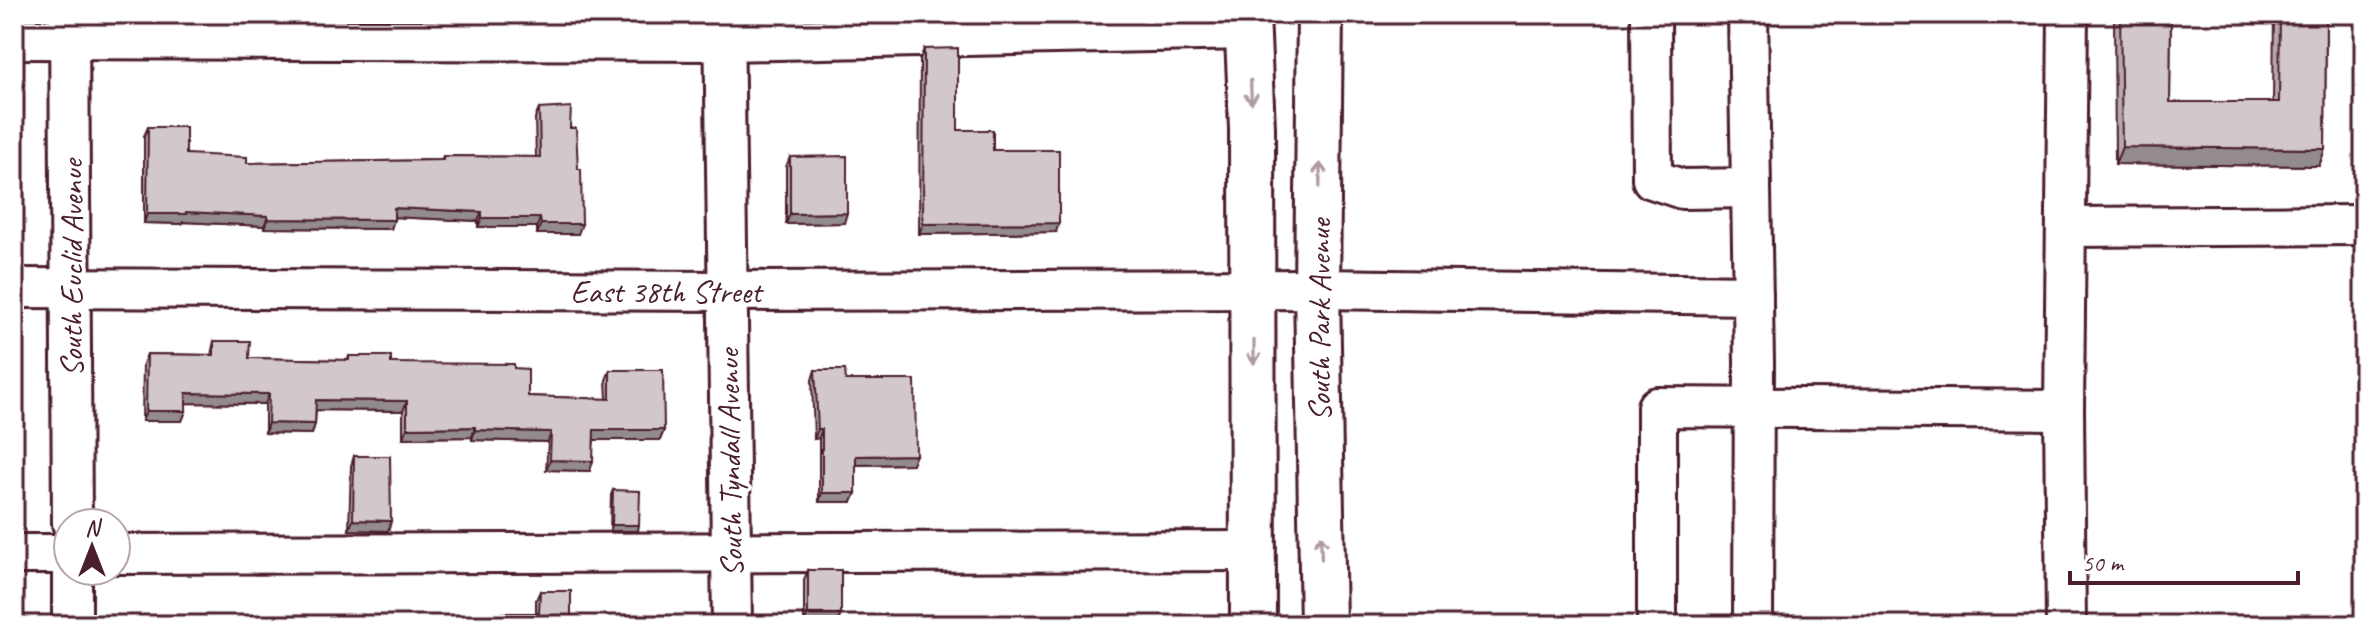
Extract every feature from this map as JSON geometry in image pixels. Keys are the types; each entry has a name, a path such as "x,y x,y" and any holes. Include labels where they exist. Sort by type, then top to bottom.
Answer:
{"main road":[{"name":"South Park Avenue","path":"1320,14 1317,289 1323,625"},
{"name":"South Park Avenue","path":"1248,22 1252,128 1253,625"}],"street":[{"path":"1651,14 1652,179 1682,189 1751,188"},
{"path":"1748,14 1754,408 1753,625"},
{"path":"2066,625 2064,410 2068,14"},
{"path":"14,39 69,26 724,27 1248,22"},
{"name":"South Euclid Avenue","path":"69,26 72,507"},
{"name":"South Tyndall Avenue","path":"724,27 732,625"},
{"path":"2067,227 2364,225"},
{"name":"East 38th Street","path":"14,288 728,291 1317,289 1753,295"},
{"path":"1657,625 1657,407 2064,410"},
{"path":"132,554 1254,551"},
{"path":"14,554 52,554"},
{"path":"72,587 72,625"}],"building":[{"path":"2120,14 2171,14 2170,102 2279,102 2280,14 2326,14 2325,149 2122,147"},
{"path":"958,48 958,130 993,130 993,150 1059,150 1059,223 923,224 924,49"},
{"path":"571,107 570,128 576,128 578,169 581,169 582,224 541,224 540,218 482,218 482,212 394,208 394,220 268,219 268,216 186,212 147,214 148,127 186,127 186,154 247,157 247,163 443,160 443,156 540,157 539,109"},
{"path":"847,156 847,213 790,214 790,157"},
{"path":"214,341 250,341 249,358 349,360 349,356 391,356 391,363 514,364 514,368 528,369 528,396 610,399 610,370 663,370 664,430 594,430 593,461 550,460 551,432 475,430 475,427 407,428 407,401 316,400 315,424 268,423 269,394 186,393 186,411 146,411 147,354 214,355"},
{"path":"815,370 845,370 846,380 915,380 916,455 856,456 856,493 822,493 822,429 818,429"},
{"path":"354,456 390,456 391,521 353,520"},
{"path":"613,490 640,491 639,525 612,525"},
{"path":"808,570 841,570 841,614 808,614"},
{"path":"540,591 571,591 571,625 501,625 501,613 539,613"},
{"path":"941,618 979,619 979,625 941,625"}]}
